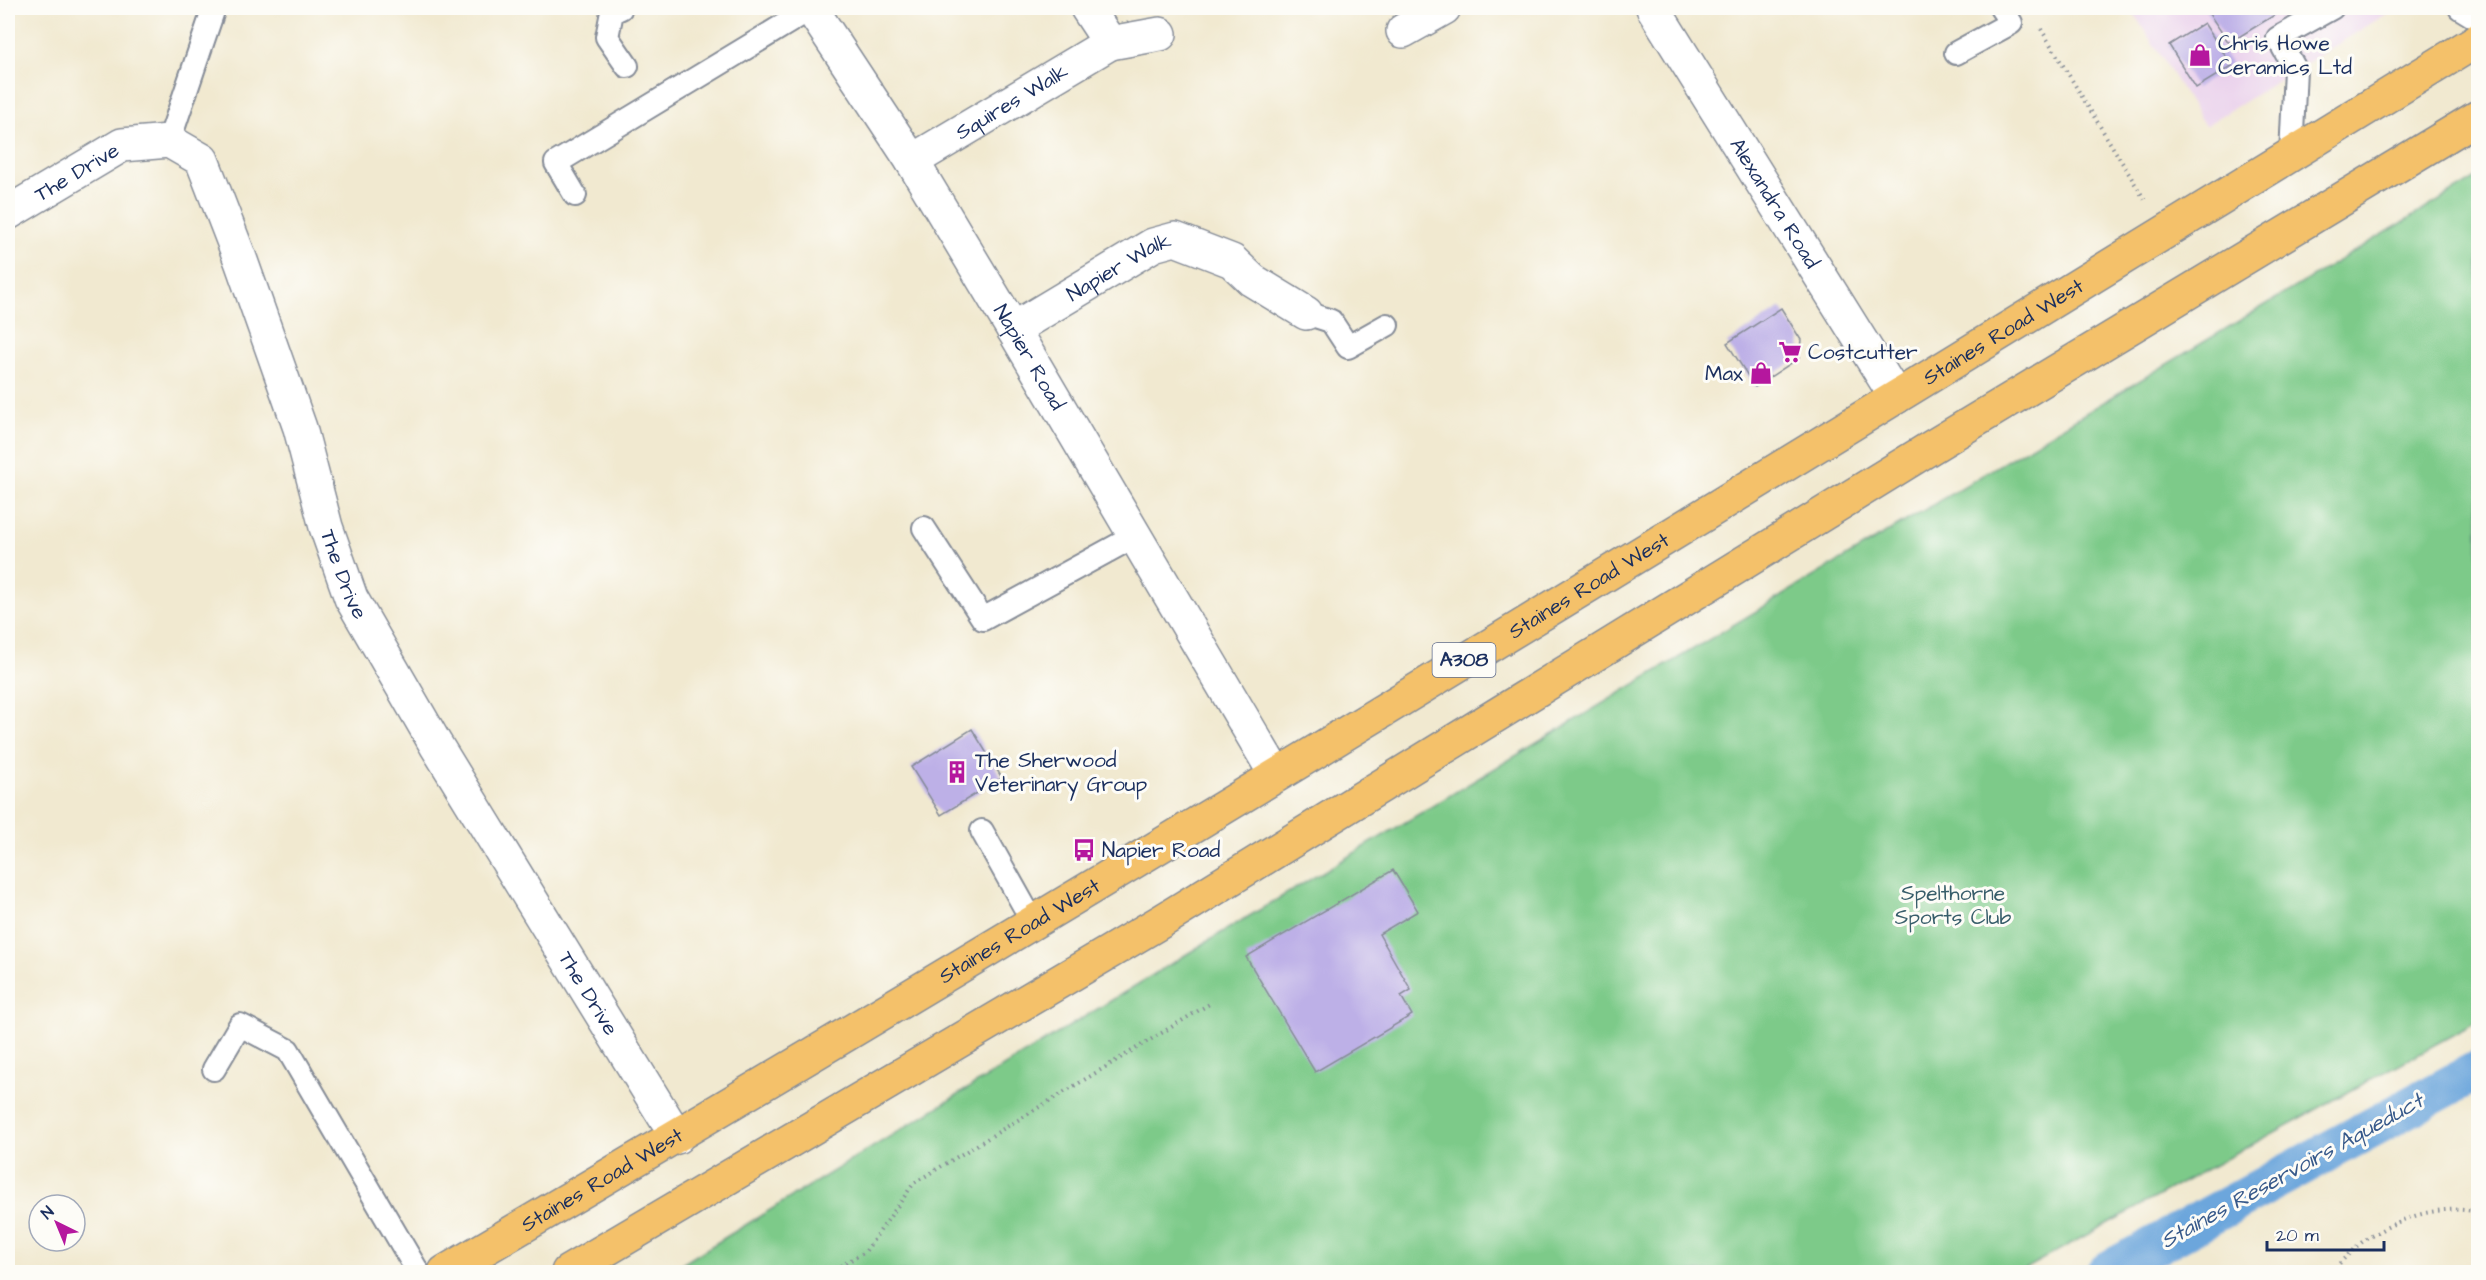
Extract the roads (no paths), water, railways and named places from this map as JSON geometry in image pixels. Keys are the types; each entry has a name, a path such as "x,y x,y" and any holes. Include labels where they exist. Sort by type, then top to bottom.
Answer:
{"highway":[{"name":"Staines Road West","path":"446,1272 677,1137 1276,775 2478,40"},
{"path":"568,1272 1161,921 1930,448 2478,117"}],"street":[{"name":"Napier Road","path":"812,8 912,161 1014,329 1276,775"},
{"path":"1087,8 1110,43"},
{"path":"1403,31 1444,8"},
{"name":"Alexandra Road","path":"1662,11 1896,397"},
{"name":"Squires Walk","path":"912,161 1110,43 1160,34"},
{"name":"The Drive","path":"8,213 122,145 169,141 202,160 241,261 300,428 326,527 351,598 436,745 677,1137"},
{"name":"Napier Walk","path":"1014,329 1153,244 1175,239 1232,261 1252,280 1306,313"}],"lane":[{"path":"169,141 214,8"},
{"path":"621,8 612,12 607,37 627,66"},
{"path":"575,195 556,163 812,8"},
{"path":"1956,53 2011,23 2001,8"},
{"path":"2291,155 2295,69 2278,38 2332,8"},
{"path":"2460,8 2478,19"},
{"path":"1306,313 1331,321 1348,347 1387,325"},
{"path":"924,528 983,620 1135,536"},
{"path":"982,831 1033,922"},
{"path":"214,1069 240,1025 288,1050 418,1272"}],"waterway":[{"name":"Staines Reservoirs Aqueduct","path":"2106,1272 2478,1070"}],"place":[{"name":"Chris Howe Ceramics Ltd","path":"2200,55"},
{"name":"Costcutter","path":"1790,352"},
{"name":"Max","path":"1761,373"},
{"name":"The Sherwood Veterinary Group","path":"957,772"},
{"name":"Napier Road","path":"1084,850"}],"park label":[{"name":"Spelthorne Sports Club","path":"1953,905"}]}
